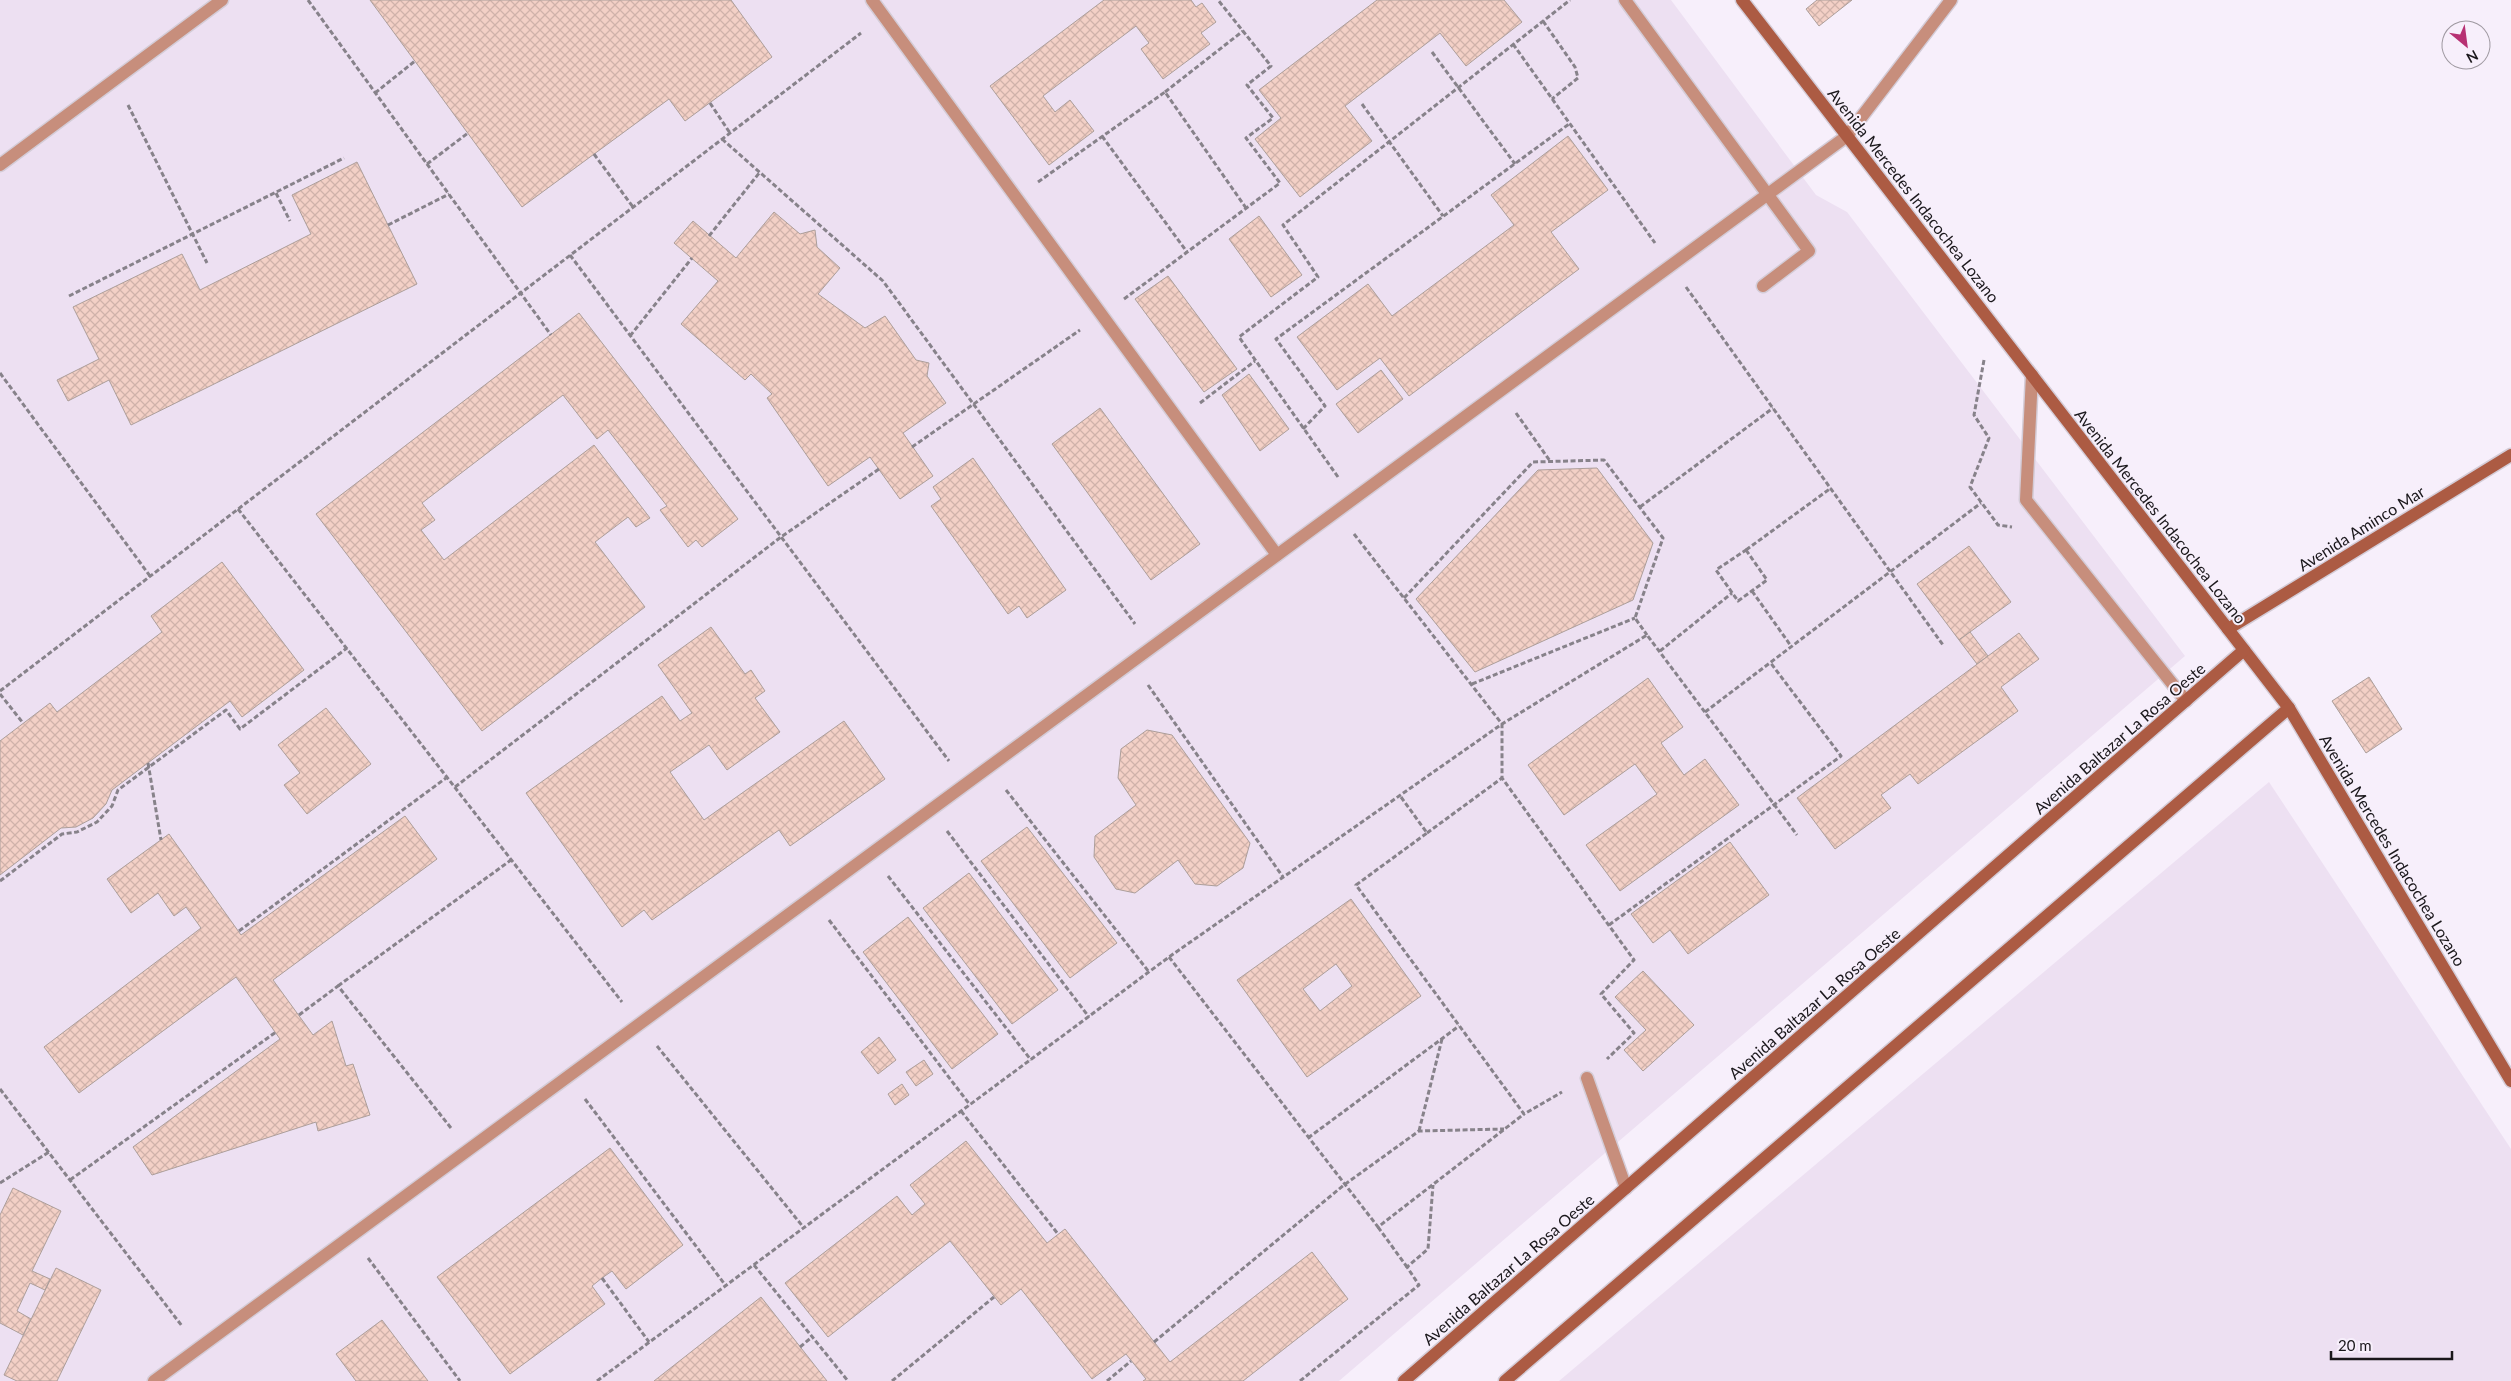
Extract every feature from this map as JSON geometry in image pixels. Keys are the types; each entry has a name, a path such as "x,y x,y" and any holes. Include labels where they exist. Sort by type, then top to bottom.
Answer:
{"street":[{"path":"0,165 222,0"},
{"path":"872,0 1276,556"},
{"path":"1625,0 1809,251 1763,286"},
{"name":"Avenida Mercedes Indacochea Lozano","path":"1742,0 2290,708 2511,1082"},
{"path":"154,1381 1847,136 1951,0"},
{"path":"2032,375 2026,500 2186,701"},
{"name":"Avenida Aminco Mar","path":"2228,629 2511,455"},
{"name":"Avenida Baltazar La Rosa Oeste","path":"1404,1381 2244,650"},
{"path":"1505,1381 2290,708"},
{"path":"1587,1078 1626,1188"}],"path":[{"path":"308,0 551,335"},
{"path":"912,446 1102,315 1280,183 1246,138 1273,118 1247,85 1271,66 1218,0"},
{"path":"1354,499 1239,337 1318,278 1284,224 1570,0"},
{"path":"24,723 0,693 150,576 883,16"},
{"path":"1543,21 1576,67 1578,78 1552,99"},
{"path":"1016,198 1165,92 1243,31"},
{"path":"1513,44 1943,645"},
{"path":"1432,52 1515,164"},
{"path":"376,93 415,61"},
{"path":"115,80 207,263"},
{"path":"1165,92 1246,208"},
{"path":"710,103 730,132"},
{"path":"1362,104 1443,216"},
{"path":"1303,429 1325,406 1276,339 1570,124"},
{"path":"427,164 468,133"},
{"path":"1102,136 1187,252"},
{"path":"722,138 883,281 1151,647"},
{"path":"594,154 633,207"},
{"path":"69,296 344,158"},
{"path":"709,236 760,172"},
{"path":"276,193 290,221"},
{"path":"388,225 449,194"},
{"path":"570,256 966,784"},
{"path":"630,336 692,258"},
{"path":"1178,420 1255,361"},
{"path":"0,374 150,576"},
{"path":"1500,391 1550,461"},
{"path":"1640,507 1773,408"},
{"path":"1404,598 1533,462 1604,460 1663,538 1635,618 1472,684"},
{"path":"455,788 781,538 879,469"},
{"path":"1746,550 1767,580 1738,601 1716,570 1831,488"},
{"path":"1705,712 1981,503"},
{"path":"238,509 639,1024 804,1228"},
{"path":"1336,512 1502,724 1502,778 1634,960 1601,994 1634,1033 1587,1078 1524,1114 1378,1228"},
{"path":"1752,591 1791,646"},
{"path":"1660,651 1732,593"},
{"path":"1635,618 1797,835"},
{"path":"597,1381 1169,957 1401,797 1502,724 1647,635"},
{"path":"0,881 62,834 77,832 97,822 112,806 118,790 226,710 240,729 347,648"},
{"path":"1132,662 1283,877"},
{"path":"1609,925 1841,756 1770,662"},
{"path":"148,763 161,840"},
{"path":"988,768 1149,972"},
{"path":"239,931 446,778"},
{"path":"1502,778 1356,885 1524,1114"},
{"path":"1401,797 1427,833"},
{"path":"931,810 1089,1017"},
{"path":"871,854 1031,1060"},
{"path":"299,1015 512,860"},
{"path":"812,897 970,1104"},
{"path":"1169,957 1407,1266 1419,1285 1300,1381"},
{"path":"338,986 468,1150"},
{"path":"1308,1138 1459,1026"},
{"path":"70,1180 276,1032"},
{"path":"1419,1131 1442,1038"},
{"path":"569,1076 726,1286"},
{"path":"0,1089 199,1348"},
{"path":"961,1111 1058,1234"},
{"path":"1154,1342 1344,1185 1419,1131 1505,1128"},
{"path":"0,1183 49,1152"},
{"path":"1407,1266 1428,1249 1433,1184"},
{"path":"352,1236 460,1381"},
{"path":"754,1265 848,1381"},
{"path":"602,1278 650,1342"},
{"path":"892,1381 994,1297"},
{"path":"800,1347 812,1336"},
{"path":"1107,1381 1131,1361"}],"shaded area":[{"path":"0,0 1671,0 1816,195 1847,212 2185,656 1339,1381 0,1381"},
{"path":"2269,782 2511,1149 2511,1381 1559,1381"}],"building":[{"path":"370,0 731,0 772,57 685,121 669,99 522,207"},
{"path":"1104,0 1191,0 1196,7 1202,3 1216,22 1201,33 1210,44 1163,79 1141,49 1149,43 1136,26 1043,96 1055,112 1070,100 1094,131 1049,165 990,86"},
{"path":"1377,0 1504,0 1522,22 1466,66 1440,33 1345,106 1372,141 1300,197 1255,139 1281,118 1259,90"},
{"path":"1817,0 1852,0 1819,26 1806,9"},
{"path":"1568,136 1608,190 1551,232 1579,269 1409,396 1380,358 1337,390 1297,337 1368,284 1392,316 1514,225 1491,195"},
{"path":"357,162 417,284 131,425 109,380 68,401 57,380 99,359 73,307 182,254 200,290 311,234 292,195"},
{"path":"774,212 800,234 815,230 817,247 840,268 818,294 865,328 885,316 916,360 929,363 927,376 946,403 903,433 933,476 900,499 870,457 828,486 767,398 772,394 751,374 745,380 681,324 718,281 674,243 693,221 736,258"},
{"path":"1259,216 1302,275 1271,297 1229,239"},
{"path":"1168,276 1237,369 1204,392 1135,299"},
{"path":"579,313 738,519 702,547 696,540 688,547 660,510 667,506 608,430 597,439 563,395 422,503 435,520 421,530 444,560 594,445 650,518 636,527 628,517 595,542 645,607 482,731 316,514"},
{"path":"1381,370 1403,399 1358,433 1336,404"},
{"path":"1249,374 1289,429 1260,451 1222,395"},
{"path":"1100,408 1200,544 1151,580 1052,444"},
{"path":"973,458 1066,590 1027,618 1019,606 1008,614 931,506 941,499 933,487"},
{"path":"1597,468 1653,543 1633,600 1475,672 1416,599 1538,470"},
{"path":"1969,546 2011,602 1959,640 1917,584"},
{"path":"222,562 304,670 242,717 230,701 112,790 106,804 93,818 76,827 61,828 0,875 0,741 50,703 57,712 162,632 151,616"},
{"path":"711,627 745,674 751,670 765,691 755,698 780,732 727,770 709,745 670,772 704,820 844,721 885,779 790,846 779,830 652,920 644,910 622,927 526,793 662,696 680,721 692,713 658,665"},
{"path":"1970,632 1988,656 1977,664 1959,640"},
{"path":"2019,633 2039,659 2001,687 2018,711 1918,784 1910,774 1881,795 1891,808 1835,849 1797,798"},
{"path":"2369,677 2402,729 2366,753 2332,701"},
{"path":"1648,678 1683,727 1661,743 1684,775 1705,759 1739,805 1620,891 1586,845 1657,794 1635,764 1564,815 1528,765"},
{"path":"326,708 371,764 307,814 284,785 300,773 278,745"},
{"path":"1147,730 1172,735 1250,843 1243,868 1217,886 1195,884 1178,860 1135,893 1116,889 1094,857 1095,836 1136,805 1118,778 1121,749"},
{"path":"405,816 437,859 273,980 313,1035 332,1021 346,1066 353,1064 370,1115 318,1131 316,1122 152,1175 133,1147 280,1039 236,977 79,1093 44,1047 201,928 186,907 174,916 158,893 131,913 107,879 169,834 241,935"},
{"path":"1027,827 1117,943 1070,978 981,861"},
{"path":"1730,842 1769,895 1688,954 1670,930 1653,943 1631,914"},
{"path":"969,873 1058,990 1012,1024 923,908"},
{"path":"1351,899 1421,996 1307,1077 1237,980","holes":["1336,964 1352,986 1320,1011 1303,989"]},
{"path":"908,917 998,1034 952,1069 863,952"},
{"path":"1643,971 1694,1025 1643,1071 1624,1050 1646,1030 1615,997"},
{"path":"879,1037 896,1060 878,1074 861,1052"},
{"path":"924,1060 933,1074 916,1086 906,1072"},
{"path":"902,1084 909,1095 895,1105 888,1094"},
{"path":"966,1141 1047,1243 1065,1229 1170,1362 1312,1252 1348,1299 1243,1381 1143,1381 1146,1379 1126,1354 1092,1379 1021,1289 1001,1305 950,1241 828,1337 785,1283 897,1196 912,1215 925,1204 910,1185"},
{"path":"610,1148 683,1245 626,1289 612,1271 602,1278 592,1286 605,1304 510,1374 437,1277"},
{"path":"13,1188 61,1211 32,1271 50,1279 45,1290 30,1283 17,1311 31,1319 23,1335 0,1323 0,1215"},
{"path":"56,1268 101,1290 57,1381 17,1381 4,1375"},
{"path":"761,1297 827,1381 654,1381"},
{"path":"382,1320 428,1381 356,1381 336,1354"}]}
